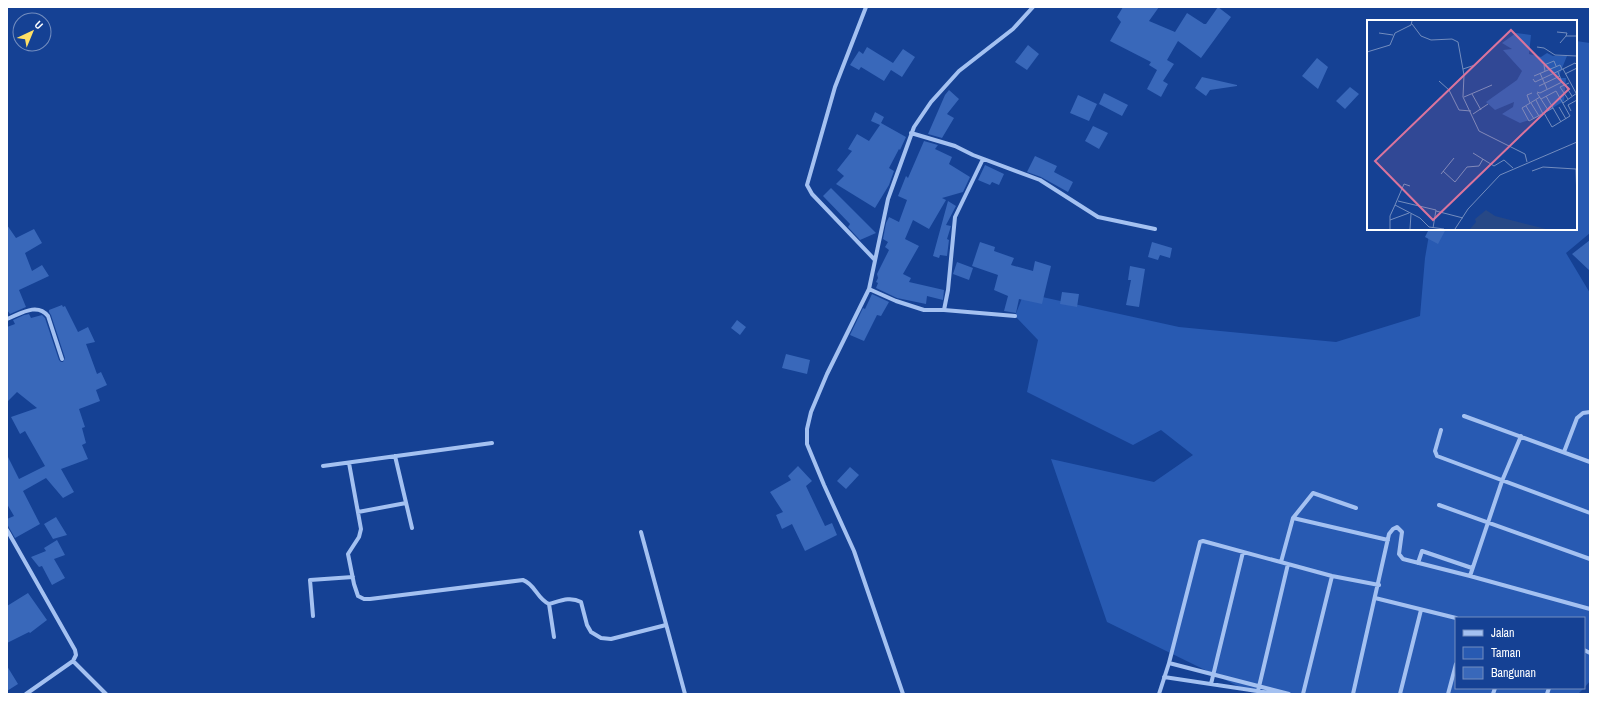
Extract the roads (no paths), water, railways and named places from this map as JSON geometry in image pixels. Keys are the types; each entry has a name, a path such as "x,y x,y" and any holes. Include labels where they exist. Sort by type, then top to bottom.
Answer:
{"street":[{"path":"866,7 835,87 807,185 812,194 875,260"},
{"path":"903,694 854,551 807,444 807,429 827,374 870,289 888,199 914,127 931,102 959,71 1013,29 1033,7"},
{"path":"911,133 955,146 1040,180 1098,216 1156,229"},
{"path":"944,310 948,290 955,217 983,158"},
{"path":"870,289 896,301 924,310 944,310 1015,316"},
{"path":"7,319 34,308 45,312 48,316 62,359"},
{"path":"1564,452 1577,418 1583,413 1590,412"},
{"path":"1464,416 1590,462"},
{"path":"1441,430 1435,451 1436,456 1590,512"},
{"path":"1470,576 1502,481 1522,436"},
{"path":"323,466 492,443"},
{"path":"395,456 412,528"},
{"path":"349,462 361,529 359,537 348,554 358,596 364,599 370,599 523,580 529,582 542,601 549,604 569,599 574,599 581,602 587,625 591,632 600,638 611,639 666,625"},
{"path":"1281,562 1293,518 1313,493 1356,508"},
{"path":"358,512 406,503"},
{"path":"1439,505 1590,559"},
{"path":"1293,518 1388,540"},
{"path":"1353,694 1388,540 1393,529 1397,527 1402,532 1399,548 1400,556 1403,559 1590,609"},
{"path":"7,531 75,650 76,655 73,661 26,694"},
{"path":"641,532 685,694"},
{"path":"1159,694 1169,663 1200,542 1203,541 1332,576 1379,585"},
{"path":"1418,563 1422,551 1472,568"},
{"path":"1211,684 1243,552"},
{"path":"1258,691 1288,564"},
{"path":"1303,694 1332,576"},
{"path":"313,616 310,580 353,577"},
{"path":"1375,598 1455,618"},
{"path":"549,604 554,637"},
{"path":"1400,694 1421,610"},
{"path":"73,661 106,694"},
{"path":"1169,663 1289,694"},
{"path":"1448,694 1455,668"},
{"path":"1164,677 1277,694"}]}
